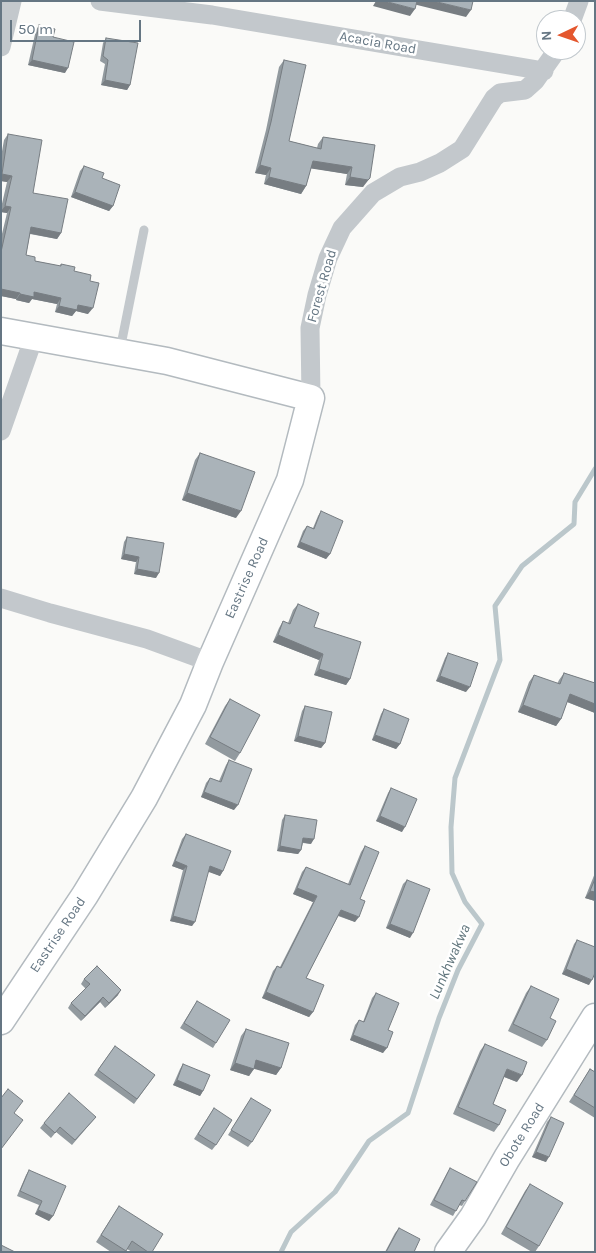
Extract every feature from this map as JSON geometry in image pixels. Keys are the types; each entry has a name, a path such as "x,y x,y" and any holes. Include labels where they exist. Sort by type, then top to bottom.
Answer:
{"street":[{"path":"1,47 12,1"},
{"name":"Acacia Road","path":"100,1 212,15 544,71"},
{"name":"Forest Road","path":"311,398 310,328 328,258 342,228 372,193 400,177 420,172 462,150 494,98 500,94 525,90 544,71 551,60"},
{"path":"1,331 167,362 311,398"},
{"path":"1,430 34,337"},
{"name":"Eastrise Road","path":"1,1021 85,895 144,798 193,706 210,662 290,480 311,398"},
{"path":"1,598 147,639 210,662"},
{"name":"Obote Road","path":"448,1252 473,1217 507,1158 595,1017"}],"lane":[{"path":"119,353 144,230"}],"building":[{"path":"384,1 417,1 415,9"},
{"path":"433,1 473,1 471,10"},
{"path":"39,25 55,29 53,37 74,42 68,68 32,60"},
{"path":"106,38 138,43 130,85 105,80 108,60 103,56"},
{"path":"284,60 306,65 289,141 321,149 323,137 375,145 370,178 368,180 350,177 352,167 313,161 306,186 269,177 271,168 260,165"},
{"path":"8,134 42,140 33,193 68,199 61,233 31,227 26,255 35,257 35,261 75,267 74,271 91,275 90,281 99,283 93,308 78,305 77,310 59,306 61,298 34,292 34,297 1,289 1,252 11,207 5,206 12,176 2,174"},
{"path":"84,166 104,173 102,178 120,185 113,206 75,192"},
{"path":"200,453 255,472 241,511 187,493"},
{"path":"321,511 343,521 330,554 300,542 307,526 314,529"},
{"path":"127,537 164,543 159,573 137,569 139,557 124,554"},
{"path":"298,604 319,613 314,627 361,642 350,679 319,669 323,654 278,635 283,621 290,624"},
{"path":"448,653 478,663 470,687 440,676"},
{"path":"564,673 595,683 595,704 570,694 561,719 523,705 534,675 560,684"},
{"path":"230,699 260,715 240,753 210,737"},
{"path":"305,706 332,712 325,743 298,736"},
{"path":"384,709 409,719 400,744 375,735"},
{"path":"229,760 252,769 238,805 204,792 210,778 221,782"},
{"path":"391,788 417,799 405,827 380,816"},
{"path":"285,815 317,820 314,839 303,838 301,850 280,846"},
{"path":"186,834 231,851 223,871 210,866 195,922 173,916 187,866 175,861"},
{"path":"365,846 379,852 360,899 365,901 359,917 341,910 306,978 324,985 313,1012 266,992 277,966 281,968 317,896 297,888 306,867 350,885"},
{"path":"595,879 595,892 590,891"},
{"path":"407,880 430,889 413,933 390,924"},
{"path":"577,940 595,947 595,973 592,980 566,969"},
{"path":"97,966 121,990 109,1003 103,997 85,1016 71,1003 90,984 84,979"},
{"path":"531,986 559,999 550,1018 556,1021 547,1040 513,1024"},
{"path":"376,993 399,1003 388,1030 393,1032 387,1048 353,1035 359,1020 364,1022"},
{"path":"197,1001 230,1020 216,1043 184,1023"},
{"path":"246,1029 289,1043 281,1068 256,1060 254,1069 235,1063"},
{"path":"485,1044 527,1062 522,1075 507,1069 493,1104 506,1110 499,1125 458,1107"},
{"path":"115,1046 155,1075 137,1099 98,1070"},
{"path":"183,1064 210,1075 203,1091 177,1080"},
{"path":"590,1069 595,1072 595,1108 574,1095"},
{"path":"8,1089 23,1101 14,1113 23,1120 1,1149 1,1098"},
{"path":"69,1093 96,1117 75,1140 60,1127 55,1133 44,1123"},
{"path":"251,1098 271,1110 252,1142 231,1130"},
{"path":"214,1108 232,1120 216,1145 198,1134"},
{"path":"551,1117 564,1123 549,1157 536,1152"},
{"path":"450,1168 477,1182 465,1201 462,1200 456,1211 434,1200"},
{"path":"29,1170 66,1186 53,1216 38,1210 42,1201 20,1191"},
{"path":"530,1184 563,1203 539,1246 506,1227"},
{"path":"119,1206 163,1234 152,1252 148,1252 132,1241 126,1251 101,1235"},
{"path":"399,1228 420,1239 414,1252 386,1252"},
{"path":"1,1245 15,1252 1,1252"}],"waterway":[{"name":"Lunkhwakwa","path":"281,1252 291,1232 335,1192 369,1141 408,1113 439,1018 458,970 482,924 465,902 452,873 451,827 455,778 500,660 495,606 522,566 574,524 575,502 595,469"}]}
